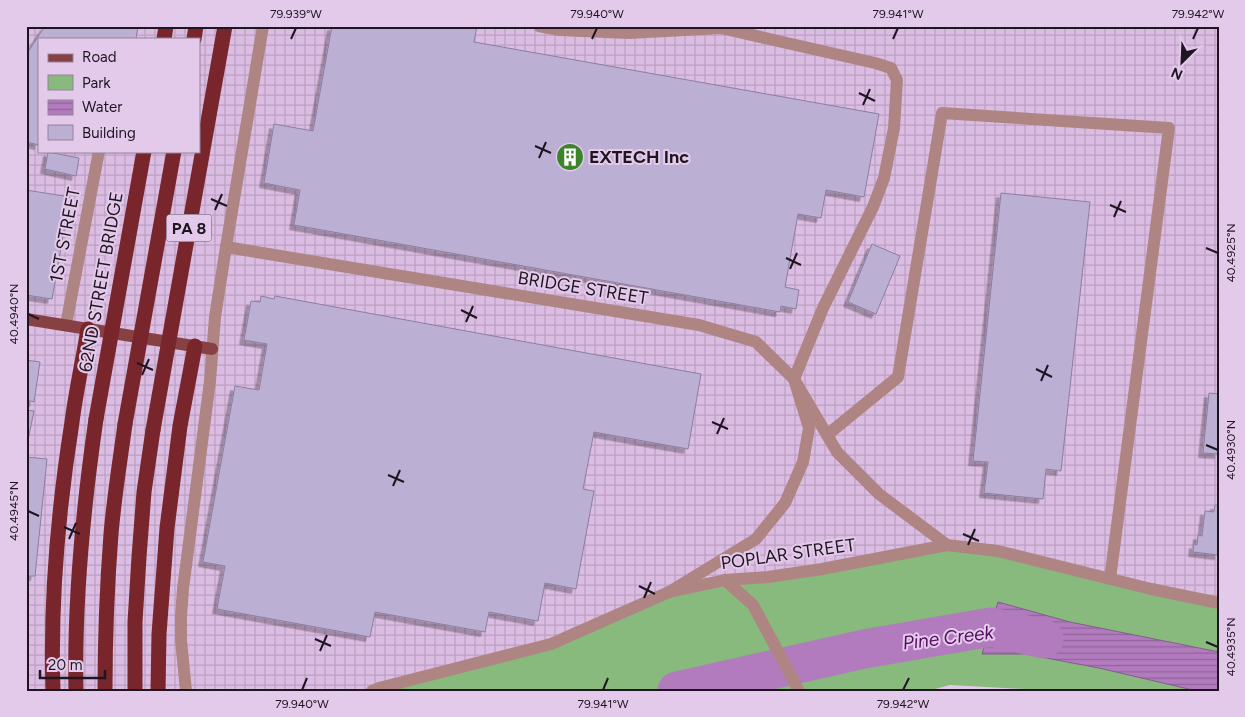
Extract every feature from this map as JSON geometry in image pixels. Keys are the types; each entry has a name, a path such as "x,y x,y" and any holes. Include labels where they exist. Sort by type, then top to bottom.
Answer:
{"highway":[{"name":"PA 8","path":"135,689 135,622 144,492 153,430 225,26"},
{"name":"62ND STREET BRIDGE","path":"76,689 77,620 87,485 96,419 144,152"},
{"path":"105,691 107,589 117,477 174,152"},
{"path":"53,689 53,635 58,529 72,422 88,329"},
{"path":"158,689 159,634 167,528 180,426 195,346"}],"main road":[{"path":"26,319 212,349"}],"street":[{"path":"186,691 182,640 183,598 210,381 214,317 262,26"},
{"path":"539,26 559,30 629,33 721,28 875,63 891,68 897,80 894,128 884,178 873,206 823,308 794,379 809,428 803,462 786,504 756,539 669,592"},
{"path":"827,436 898,377 942,112 1170,128 1110,579"},
{"name":"1ST STREET","path":"66,325 99,152"},
{"name":"BRIDGE STREET","path":"226,247 699,324 756,342 794,379 837,452 879,494 947,544"},
{"name":"POPLAR STREET","path":"372,691 551,644 669,592 725,580 768,577 822,569 947,544 998,551 1151,589 1219,603"},
{"path":"725,580 753,605 799,691"}],"shaded area":[{"path":"26,26 1219,26 1219,611 481,691 26,691"}],"green space":[{"path":"947,545 1219,603 1219,691 1061,691 950,685 928,691 372,691 551,644 669,592"}],"water":[{"path":"998,602 1070,622 1219,652 1219,691 1197,691 1099,668 1025,654 982,654"}],"building":[{"path":"45,26 138,26 136,38 38,38 38,145 26,142 26,55"},
{"name":"EXTECH Inc","path":"332,26 477,26 474,42 879,114 864,197 826,190 821,218 798,214 785,287 799,290 796,309 781,306 780,312 294,225 300,190 264,183 274,124 313,131"},
{"path":"48,152 79,158 76,176 45,169"},
{"path":"26,190 70,197 52,299 26,295"},
{"path":"1001,193 1090,202 1061,471 1046,469 1043,499 984,493 988,462 973,461"},
{"path":"872,244 900,256 876,314 848,302"},
{"path":"261,296 274,299 275,296 701,374 688,449 594,432 583,489 594,491 576,589 545,583 538,621 489,612 485,632 375,612 370,637 217,609 225,566 203,562 235,386 259,390 267,344 244,340 251,301 260,302"},
{"path":"26,360 40,362 34,402 26,400"},
{"path":"1209,393 1219,394 1219,454 1203,453"},
{"path":"26,410 34,411 27,445 26,445"},
{"path":"26,457 47,459 35,576 26,576"},
{"path":"1215,505 1219,505 1219,555 1193,552 1194,544 1197,545 1198,535 1202,536 1205,511 1214,512"}],"waterway":[{"name":"Pine Creek","path":"677,691 864,649 991,627 1044,639"}],"place":[{"name":"EXTECH Inc","path":"570,157"}]}
